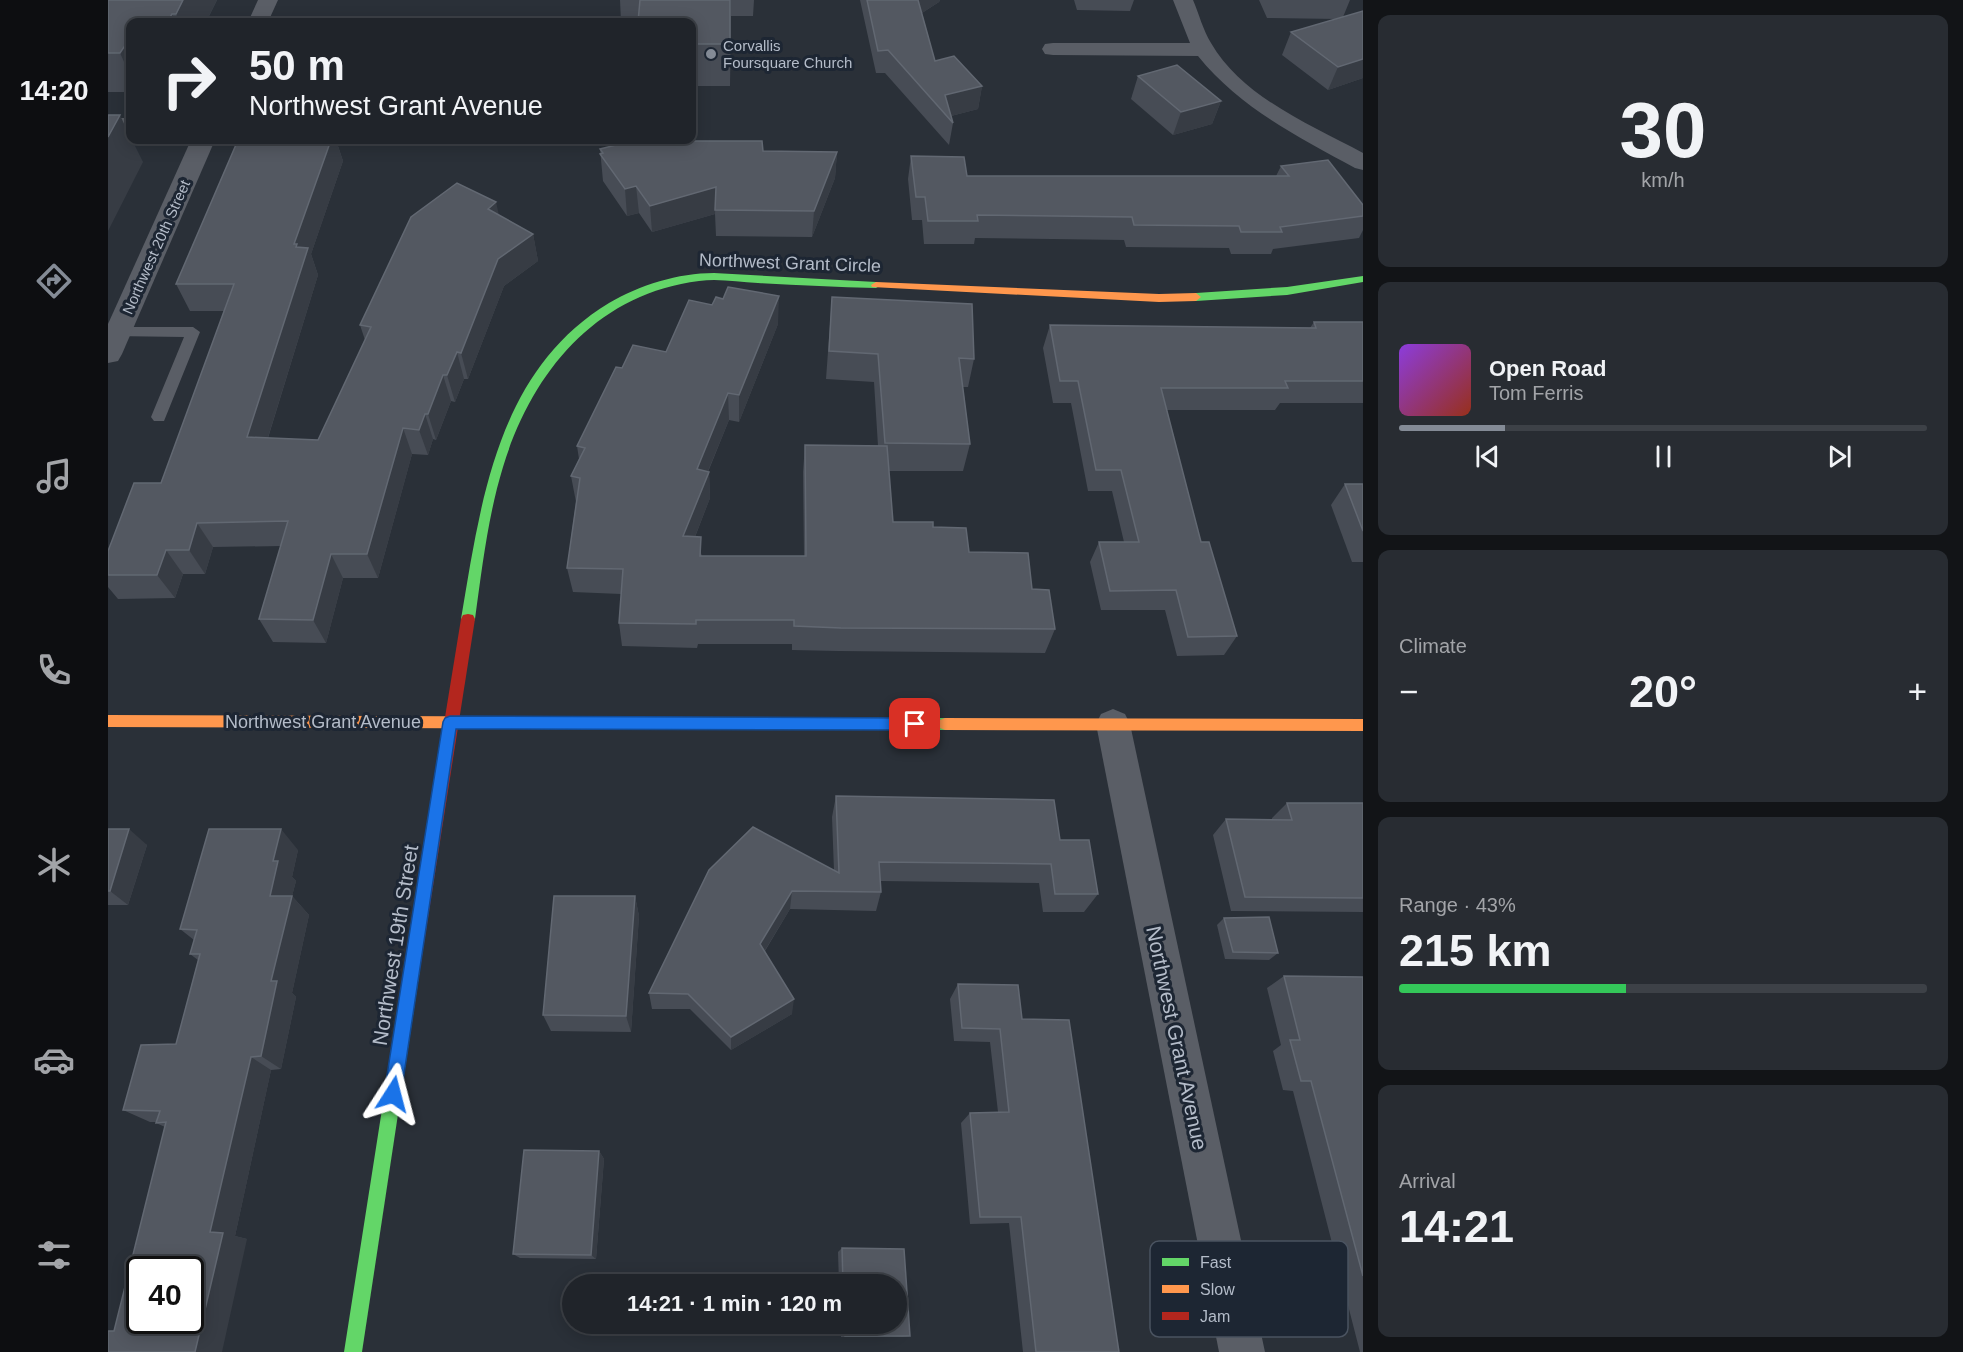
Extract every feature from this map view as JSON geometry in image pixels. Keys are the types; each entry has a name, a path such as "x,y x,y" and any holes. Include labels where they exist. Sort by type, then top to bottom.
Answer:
{"street":[{"path":"260,18 268,0"},
{"path":"1183,0 1205,50 1239,87 1268,109 1313,137 1363,163"},
{"path":"1053,49 1205,50"},
{"path":"108,125 126,125"},
{"name":"Northwest 20th Street","path":"108,354 201,144"},
{"name":"Northwest Grant Circle","path":"450,722 488,495 499,455 525,399 560,350 586,321 621,298 647,286 700,277 1159,298 1276,293 1363,279"},
{"name":"Northwest Grant Avenue","path":"108,721 1363,725"},
{"name":"Northwest 19th Street","path":"353,1352 450,722"},
{"name":"Northwest Grant Avenue","path":"1113,724 1219,1241"},
{"name":"Northwest Grant Avenue","path":"1239,1337 1242,1352"}],"lane":[{"path":"118,332 193,332 159,417"}],"building":[{"path":"108,0 183,0 176,14 172,14 170,18 126,18 126,47 120,53 108,53"},
{"path":"640,0 730,0 730,44 696,44 696,18 638,18"},
{"path":"867,0 918,0 935,61 954,56 982,86 945,95 953,123 888,50 878,51"},
{"path":"1363,11 1363,59 1338,67 1291,32"},
{"path":"1177,65 1221,101 1181,112 1138,76"},
{"path":"108,115 120,115 108,137"},
{"path":"762,141 763,151 837,152 814,211 715,210 716,187 650,206 636,186 625,189 600,154 603,153 600,149 620,144"},
{"path":"236,144 330,144 294,244 297,244 296,247 308,248 247,437 318,440 371,327 360,325 411,217 457,183 496,202 488,209 533,234 498,259 461,353 457,352 447,375 443,375 428,414 425,414 419,430 403,428 367,554 331,554 313,620 259,619 288,521 197,523 189,550 166,550 157,575 108,575 108,551 134,483 161,483 234,284 176,284"},
{"path":"911,156 964,157 967,176 1289,176 1281,166 1328,160 1363,205 1363,216 1280,227 1282,232 1241,232 1239,226 1134,225 1132,217 977,215 978,221 928,221 925,197 916,197"},
{"path":"728,287 779,296 739,395 728,393 697,469 709,472 683,536 701,537 700,556 806,556 805,445 887,446 893,522 933,522 933,527 966,528 969,552 1028,553 1032,589 1049,590 1055,629 841,628 794,626 794,620 696,620 696,624 619,623 623,569 567,568 580,478 571,476 585,448 577,446 616,367 622,368 633,345 666,352 689,300 712,305 716,297 723,299"},
{"path":"832,297 972,304 974,359 959,358 970,444 885,443 878,354 829,351"},
{"path":"1314,322 1363,322 1363,381 1285,381 1288,388 1161,388 1201,542 1209,542 1237,636 1188,637 1176,590 1110,591 1099,542 1139,542 1121,470 1096,470 1078,381 1060,381 1050,325 1316,328"},
{"path":"1345,484 1363,484 1363,531"},
{"path":"836,796 1054,800 1060,840 1089,840 1098,894 1055,894 1051,864 879,862 881,892 792,891 760,944 794,999 731,1037 688,994 649,993 709,870 753,827 839,873"},
{"path":"1287,803 1363,803 1363,898 1245,897 1226,819 1292,820"},
{"path":"108,829 129,829 110,891 108,891"},
{"path":"209,829 281,829 273,861 278,861 270,896 292,896 271,981 277,981 261,1056 251,1057 210,1232 223,1233 204,1314 204,1256 133,1256 166,1122 156,1123 160,1111 123,1110 141,1045 176,1044 200,954 190,954 197,930 180,929"},
{"path":"554,896 635,896 626,1016 543,1015"},
{"path":"1269,917 1278,953 1233,952 1224,918"},
{"path":"1284,976 1363,977 1363,1276 1311,1081 1301,1081 1290,1040 1300,1040"},
{"path":"958,984 1018,985 1022,1019 1069,1020 1119,1352 1036,1352 1021,1217 980,1217 970,1113 1009,1112 1000,1029 962,1028"},
{"path":"524,1150 599,1151 591,1255 513,1254"},
{"path":"842,1248 904,1249 906,1274 843,1274"},
{"path":"126,1283 126,1334 199,1334 195,1352 108,1352 108,1331 114,1331"},
{"path":"907,1292 910,1336 845,1336 845,1334 907,1334"}],"traffic: fast":[{"path":"468,619 488,505 497,467 509,432 526,398 546,367 569,340 596,316 627,297 661,284 699,277 876,285"},
{"path":"1196,297 1287,291 1363,279"},
{"path":"624,723 945,724"},
{"path":"353,1352 412,969"}],"traffic: slow":[{"path":"876,285 1159,298 1196,297"},
{"path":"108,721 624,723"},
{"path":"945,724 1363,725"}],"traffic: jam":[{"path":"412,969 468,619"}],"place":[{"name":"Corvallis Foursquare Church","path":"711,54"}],"route":[{"path":"393,1094 450,722 915,724"}]}
